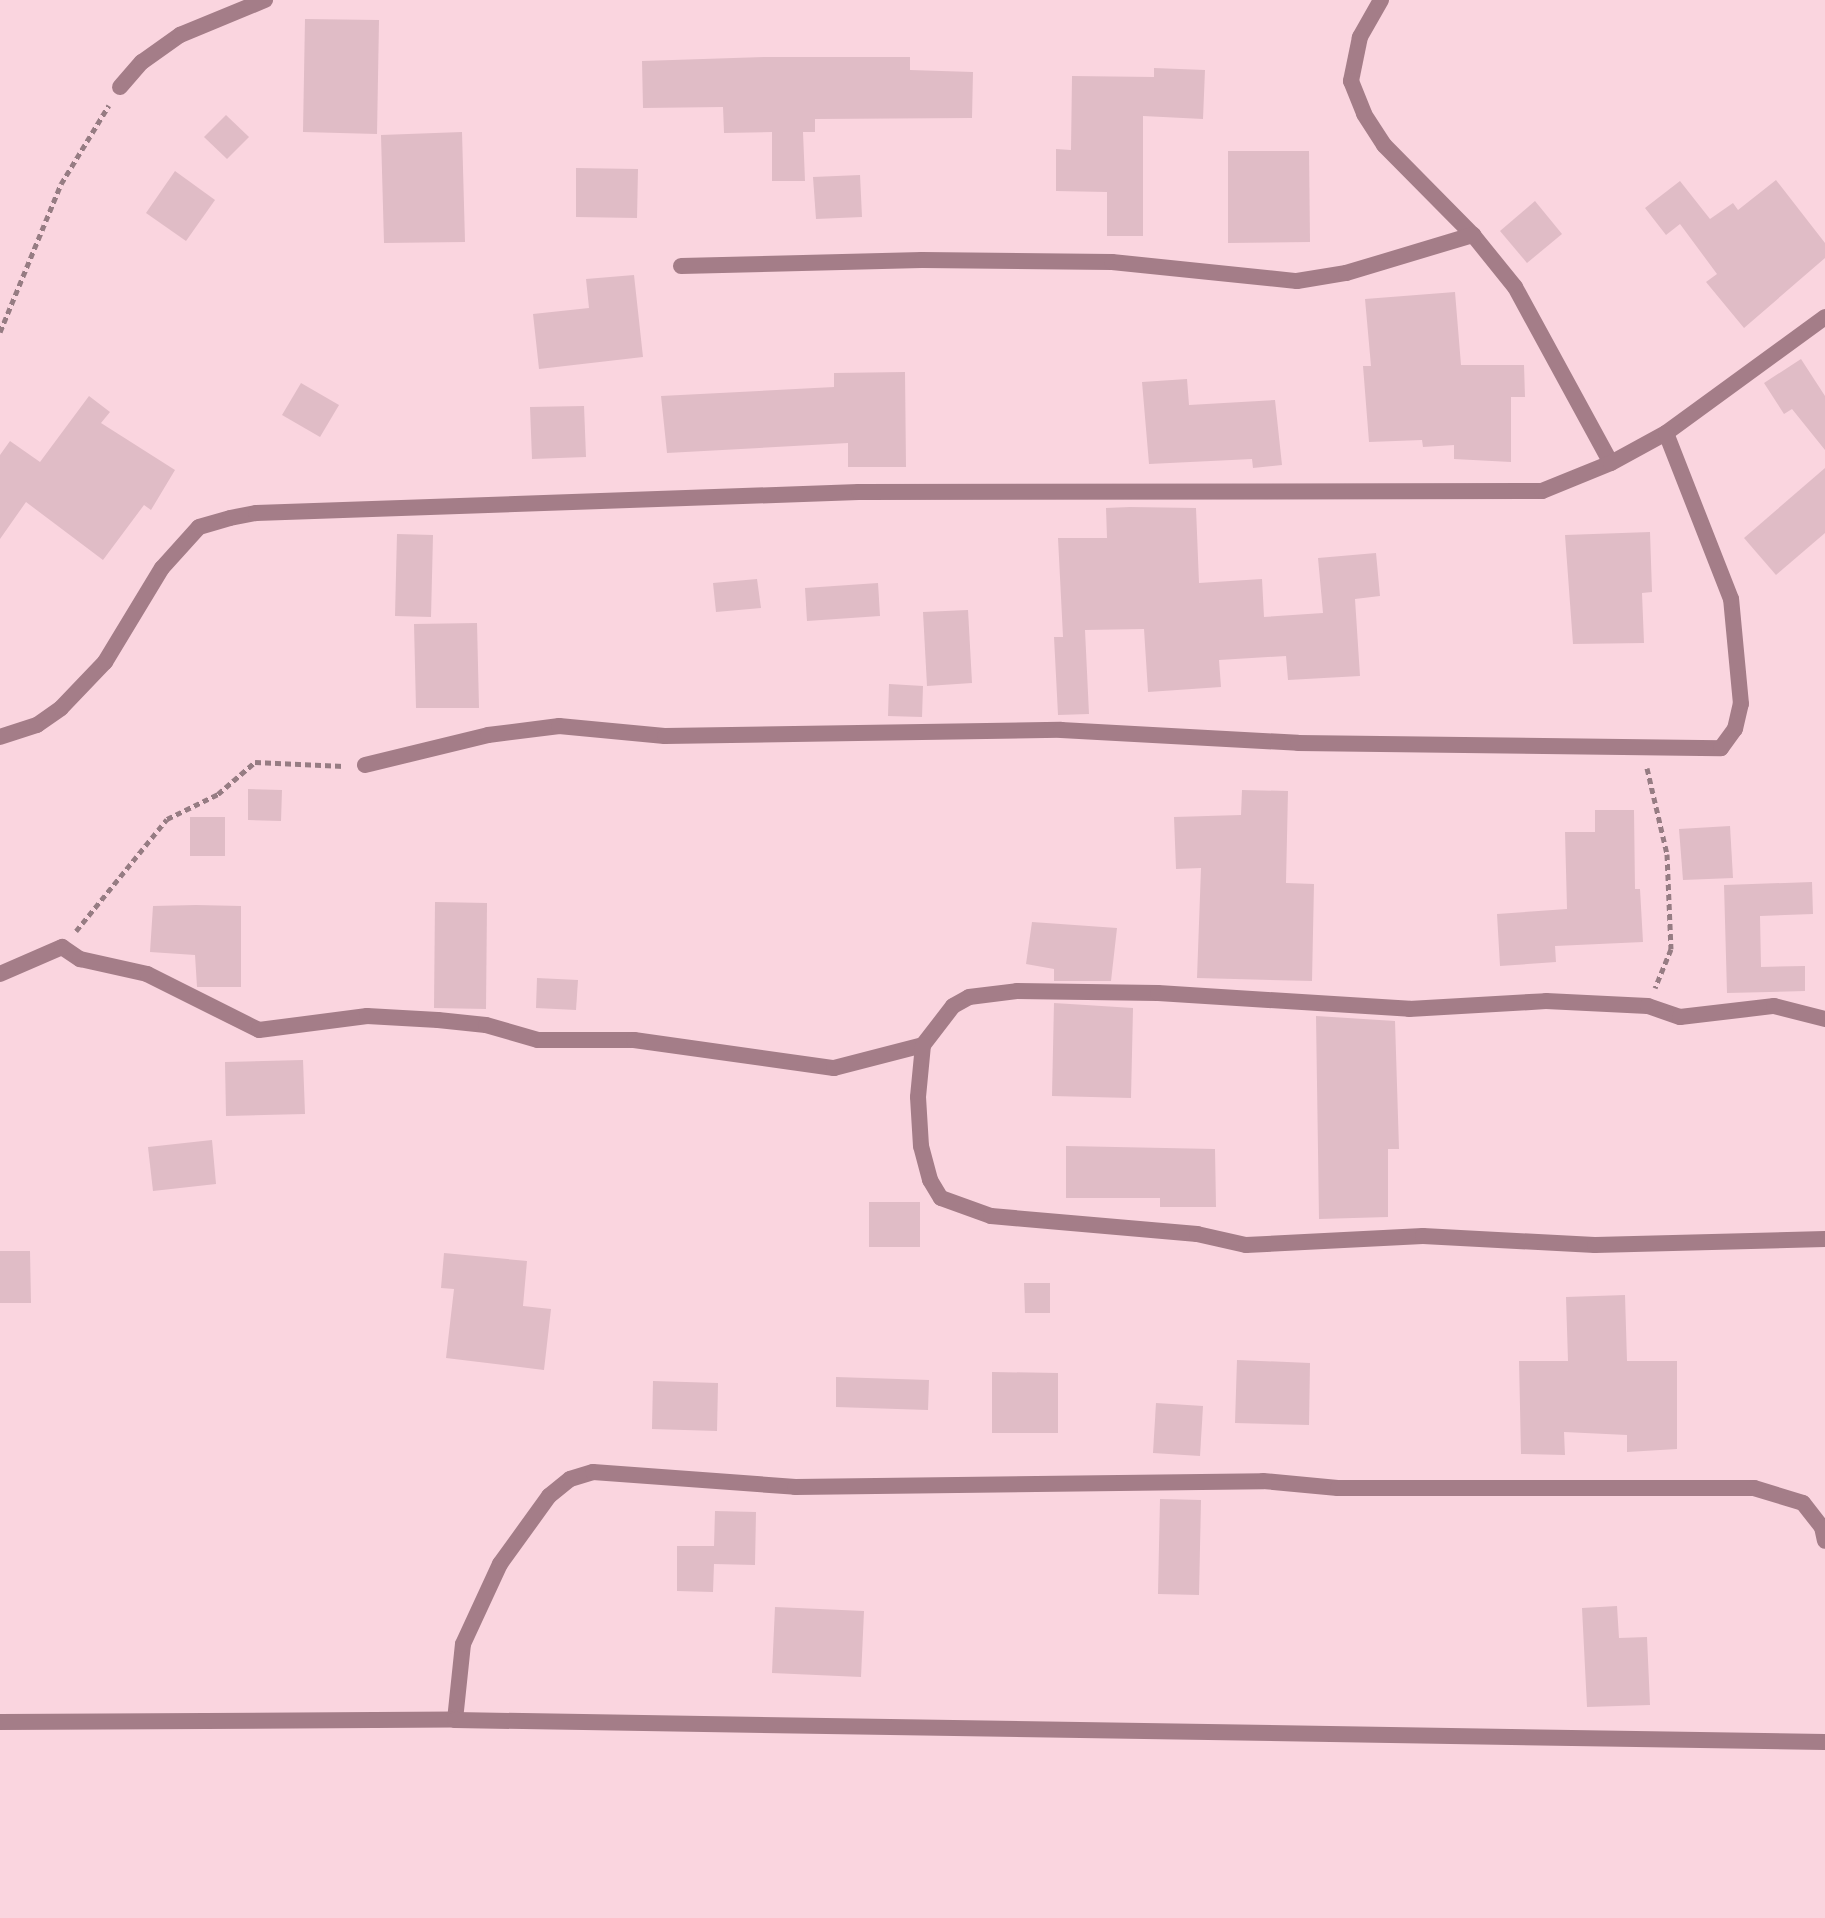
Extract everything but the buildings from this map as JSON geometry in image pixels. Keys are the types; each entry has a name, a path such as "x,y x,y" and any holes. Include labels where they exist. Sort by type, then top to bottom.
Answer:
{"street":[{"path":"120,87 142,62 180,35 265,0"},
{"path":"1381,0 1360,37 1351,81 1384,145 1473,235 1515,287 1611,463"},
{"path":"681,266 922,260 1112,262 1297,281 1346,273 1473,235"},
{"path":"0,737 37,725 85,684 105,662 162,568 199,527 256,513 890,492 1542,491 1611,463 1666,433 1825,317"},
{"path":"365,765 488,735 559,726 665,736 1061,730 1298,743 1721,748 1735,729 1741,704 1731,599 1666,433"},
{"path":"0,974 62,947 80,959 147,974 259,1030 367,1016 438,1020 486,1025 538,1040 634,1040 834,1068 923,1045"},
{"path":"1825,1019 1774,1006 1680,1017 1648,1006 1546,1001 1409,1009 1158,993 1017,991 969,997 953,1006 923,1045 918,1097 921,1146 930,1180 941,1198 991,1216 1197,1234 1246,1245 1423,1236 1595,1245 1825,1239"},
{"path":"455,1720 463,1644 500,1564 549,1496 570,1479 593,1472 795,1487 1263,1481 1338,1488 1754,1488 1781,1492 1803,1503 1822,1527 1825,1541"},
{"path":"0,1722 455,1720 1577,1742 1825,1742"}],"path":[{"path":"0,332 61,184 120,87"},
{"path":"62,947 167,819 218,794 255,762 273,759 296,768 365,765"},
{"path":"1648,1006 1671,949 1667,854 1650,777"}]}
